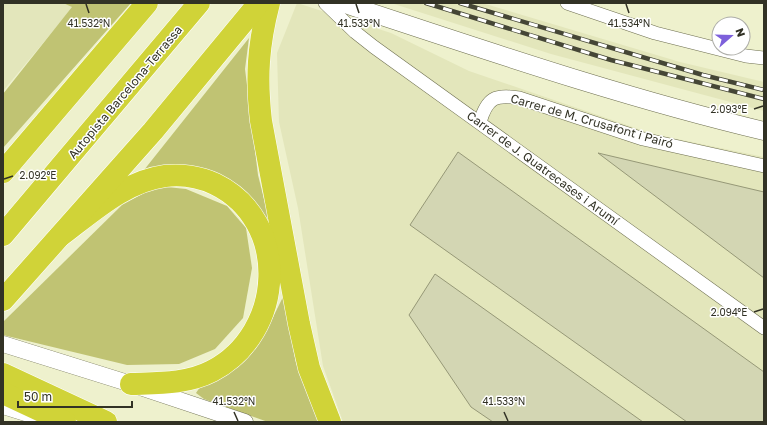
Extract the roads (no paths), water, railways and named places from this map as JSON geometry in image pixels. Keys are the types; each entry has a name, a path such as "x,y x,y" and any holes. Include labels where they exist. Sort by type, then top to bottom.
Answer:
{"highway":[{"path":"3,172 147,3"},
{"name":"Autopista Barcelona-Terrassa","path":"3,235 199,3"},
{"path":"3,300 262,8"},
{"path":"262,8 258,96 265,148 309,368 330,422"},
{"path":"60,236 126,190 164,176 179,176 207,181 230,192 253,217 262,236 270,275 266,306 254,332 241,348 212,371 196,377 178,381 131,384"},
{"path":"3,374 106,422"},
{"path":"3,393 65,422"}],"main road":[{"path":"342,3 564,76 684,112 764,131"}],"street":[{"name":"Carrer de J. Quatrecases i Arumí","path":"325,3 355,32 374,47 764,328"},
{"path":"567,3 655,33 746,56 764,58"},
{"name":"Carrer de M. Crusafont i Pairó","path":"480,122 483,111 491,100 504,96 519,98 643,138 764,166"},
{"path":"3,344 131,384 244,422"},
{"path":"3,406 56,422"}],"railway":[{"path":"426,3 611,60 764,99"},
{"path":"460,3 703,75 764,90"}]}
